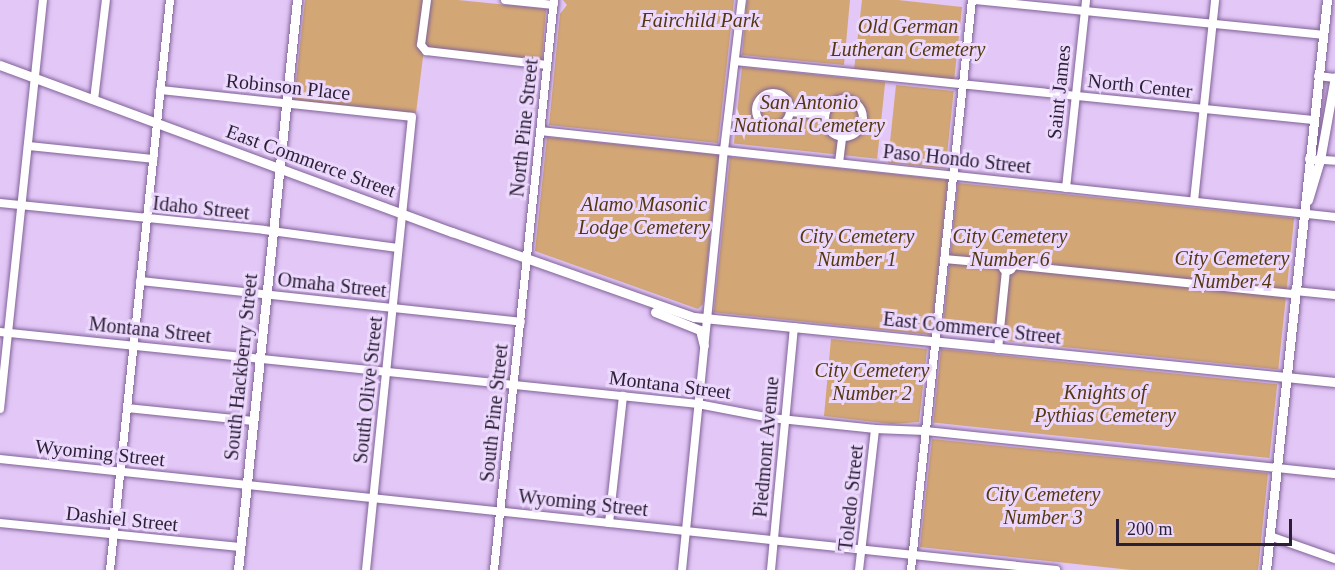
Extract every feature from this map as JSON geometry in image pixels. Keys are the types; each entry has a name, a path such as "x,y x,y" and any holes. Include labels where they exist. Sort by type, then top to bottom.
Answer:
{"main road":[{"name":"South Hackberry Street","path":"238,570 297,0"},
{"path":"1266,570 1327,0"},
{"name":"East Commerce Street","path":"0,64 678,314 707,319 1335,382"},
{"path":"1303,213 1320,160 1335,78"},
{"name":"East Commerce Street","path":"610,289 630,302 700,330 704,346"}],"street":[{"path":"0,409 4,332 28,146 43,0"},
{"path":"94,100 106,0"},
{"path":"110,570 170,0"},
{"path":"427,0 421,45 426,51 547,65"},
{"path":"506,0 554,3"},
{"path":"682,570 724,150 742,0"},
{"path":"911,570 973,0 1323,35"},
{"name":"Saint James","path":"1066,188 1086,0"},
{"path":"1194,201 1215,0"},
{"name":"North Pine Street","path":"527,259 554,3"},
{"name":"North Center","path":"735,61 1313,120"},
{"path":"1318,76 1335,78"},
{"name":"Robinson Place","path":"160,90 412,117"},
{"path":"774,93 784,97 790,112 786,121 771,127 762,123 755,110 763,96 774,93"},
{"path":"840,99 850,100 859,106 862,115 861,124 856,133 842,137 828,130 824,115 829,105 840,99"},
{"path":"790,112 824,115"},
{"name":"South Olive Street","path":"366,570 412,117"},
{"name":"Paso Hondo Street","path":"540,131 1335,217"},
{"path":"839,163 842,137"},
{"path":"28,146 153,159"},
{"path":"1309,159 1335,161"},
{"name":"Idaho Street","path":"0,203 273,232 398,248"},
{"name":"South Pine Street","path":"494,570 527,259"},
{"path":"944,259 1006,267 1335,295"},
{"path":"998,349 1006,267"},
{"name":"Omaha Street","path":"140,282 521,322"},
{"name":"Piedmont Avenue","path":"771,570 794,327"},
{"name":"Montana Street","path":"4,332 698,404 786,419 875,429 925,431 1335,474"},
{"path":"609,523 622,396"},
{"path":"127,408 253,421"},
{"name":"Toledo Street","path":"859,570 875,429"},
{"name":"Wyoming Street","path":"0,459 1056,570"},
{"name":"Dashiel Street","path":"0,522 240,547"},
{"path":"1270,536 1335,560"}],"green space":[{"path":"305,0 458,0 546,9 542,60 424,49 416,113 294,100"},
{"name":"Fairchild Park","path":"563,0 734,0 718,143 549,125 560,14 567,5"},
{"name":"Old German Lutheran Cemetery","path":"747,0 850,0 844,65 742,55"},
{"name":"Old German Lutheran Cemetery","path":"862,0 898,0 962,7 954,81 854,70"},
{"name":"San Antonio National Cemetery","path":"742,67 885,82 877,159 734,144"},
{"path":"896,85 954,91 946,169 888,163"},
{"name":"Alamo Masonic Lodge Cemetery","path":"547,137 719,155 703,304 698,309 535,251"},
{"name":"City Cemetery Number 1","path":"730,157 948,180 931,335 714,312"},
{"path":"958,183 1294,218 1278,369 942,334"},
{"name":"City Cemetery Number 2","path":"831,339 927,349 919,422 892,424 824,416"},
{"name":"Knights of Pythias Cemetery","path":"941,349 1277,384 1269,458 933,423"},
{"name":"City Cemetery Number 3","path":"932,439 1268,473 1258,570 1131,570 920,547"}],"park label":[{"name":"City Cemetery Number 6","path":"1010,248"},
{"name":"City Cemetery Number 4","path":"1232,270"}]}
